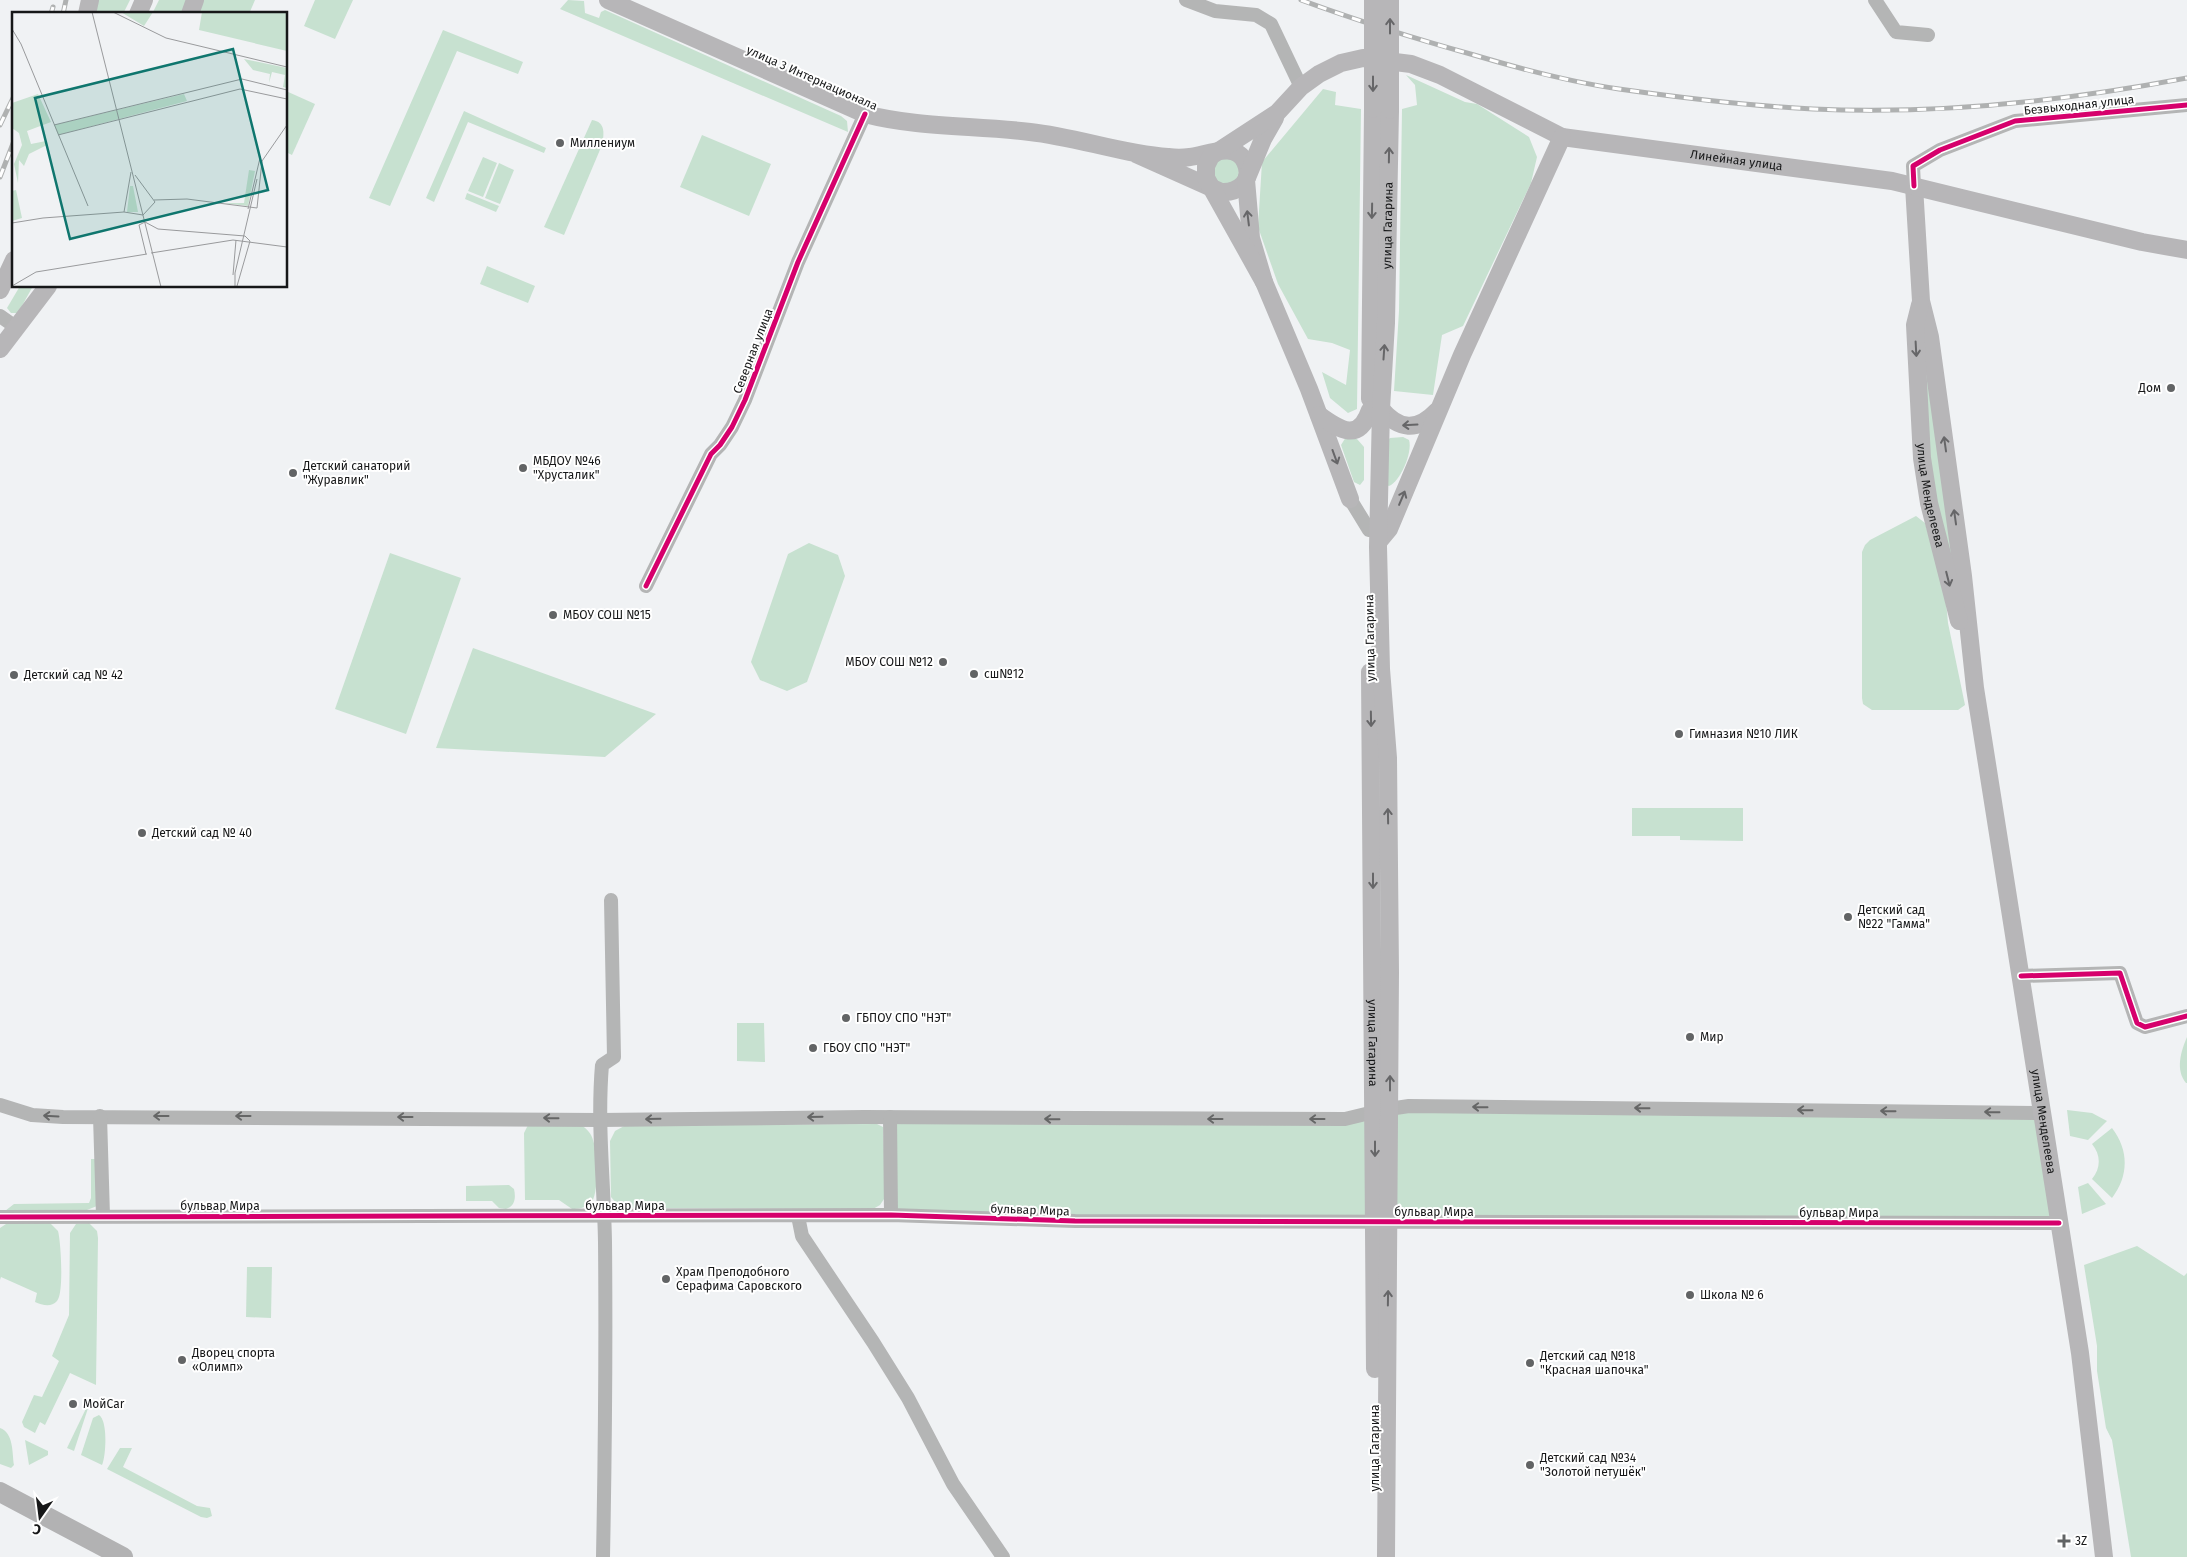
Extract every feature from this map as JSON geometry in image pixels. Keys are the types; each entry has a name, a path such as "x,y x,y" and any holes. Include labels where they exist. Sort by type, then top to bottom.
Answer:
{"highway":[{"path":"0,1492 123,1557"}],"main road":[{"path":"139,12 144,0"},
{"path":"191,12 196,0"},
{"name":"улица 3 Интернационала","path":"608,0 865,114 911,123 1032,132 1136,154 1189,157 1221,151"},
{"name":"улица Гагарина","path":"1373,0 1381,109"},
{"name":"улица Гагарина","path":"1386,1557 1382,1110 1388,758 1374,535 1381,109 1390,0"},
{"name":"Линейная улица","path":"1221,151 1277,113 1301,88 1319,74 1341,63 1363,58 1411,64 1471,89 1562,137 1892,181 2142,242 2187,250"},
{"name":"Линейная улица","path":"1246,180 1263,139 1277,113"},
{"path":"1374,535 1389,530 1439,409 1562,137"},
{"path":"1221,151 1233,151 1243,158 1248,169 1246,180 1240,188 1231,193 1221,192 1212,188 1206,178 1206,166 1211,156 1221,151"},
{"name":"улица 3 Интернационала","path":"1136,154 1212,188"},
{"name":"улица Гагарина","path":"1246,180 1251,238 1264,282 1319,415 1350,499"},
{"name":"улица Менделеева","path":"1914,186 1920,301 1930,336 1963,576 1975,688 2080,1353 2104,1557"},
{"name":"улица Гагарина","path":"1212,188 1264,282"},
{"path":"0,290 12,264"},
{"path":"0,298 12,283"},
{"path":"21,323 38,288"},
{"path":"0,350 47,288"},
{"name":"улица Менделеева","path":"1920,301 1915,325 1922,458 1929,502 1975,688"},
{"path":"1319,415 1330,423 1350,431 1358,430 1366,424 1376,409 1400,425 1412,426 1426,422 1439,409"},
{"name":"улица Гагарина","path":"1375,1557 1382,1222"}],"street":[{"path":"1186,0 1215,11 1256,15 1271,24 1301,88"},
{"path":"1875,0 1896,32 1928,35"},
{"name":"Безвыходная улица","path":"1914,186 1913,166 1940,150 2015,121 2187,105"},
{"name":"Северная улица","path":"646,586 711,454 728,433 745,400 798,262 865,114"},
{"path":"0,316 21,323"},
{"name":"улица Гагарина","path":"1350,499 1374,535"},
{"path":"603,1557 606,1351 604,1216 600,1120 602,1065 614,1056 611,900"},
{"path":"2021,976 2120,973 2137,1024 2145,1027 2187,1016"},
{"path":"0,1105 32,1115 600,1120 890,1117 1345,1119 1382,1110 1418,1106 2041,1113"},
{"path":"100,1116 103,1216"},
{"path":"890,1117 891,1215"},
{"name":"бульвар Мира","path":"0,1216 891,1215 1075,1221 2059,1223"},
{"path":"798,1216 802,1236 873,1342 908,1398 953,1484 1003,1557"}],"green space":[{"path":"98,0 130,0 124,12 96,12"},
{"path":"159,0 188,0 183,12 153,12"},
{"path":"201,0 255,0 250,12 195,12"},
{"path":"315,0 353,0 335,39 304,26"},
{"path":"568,0 584,1 585,13 599,18 601,12 605,10 841,116 847,121 848,132 560,9"},
{"path":"443,30 523,62 518,74 457,51 390,206 369,198"},
{"path":"1406,75 1465,102 1477,104 1529,137 1537,157 1531,183 1463,326 1442,335 1433,395 1394,391 1399,311 1402,109 1417,105 1415,85"},
{"path":"1323,89 1336,92 1335,105 1361,109 1357,409 1348,413 1330,398 1322,372 1346,385 1350,350 1332,343 1308,339 1278,284 1258,227 1262,162"},
{"path":"288,92 315,104 292,155 288,153"},
{"path":"464,111 546,148 544,153 468,122 434,202 426,198"},
{"path":"592,120 597,121 602,126 602,145 564,235 544,227"},
{"path":"702,135 771,164 749,216 680,187"},
{"path":"483,157 497,163 483,197 468,191"},
{"path":"1226,158 1235,162 1239,171 1235,180 1226,184 1217,180 1213,171 1217,162"},
{"path":"499,163 514,170 500,204 485,198"},
{"path":"467,193 499,206 496,212 465,199"},
{"path":"487,266 535,286 528,303 480,284"},
{"path":"19,288 32,288 18,313 11,313 7,308"},
{"path":"1922,336 1956,574 1934,507"},
{"path":"1346,437 1357,439 1364,447 1364,480 1360,485 1354,482 1341,445"},
{"path":"1403,437 1409,440 1410,445 1405,466 1397,479 1389,486 1386,485 1386,442 1390,438"},
{"path":"1916,516 1925,523 1945,590 1948,623 1965,705 1958,710 1872,710 1863,704 1862,698 1862,552 1870,540"},
{"path":"809,543 838,555 845,576 807,682 787,691 760,680 751,662 788,554"},
{"path":"390,553 461,578 406,734 335,709"},
{"path":"473,648 656,714 605,757 436,748"},
{"path":"1632,808 1743,808 1743,841 1680,840 1680,836 1632,836"},
{"path":"737,1023 764,1023 765,1062 737,1061"},
{"path":"2187,1037 2186,1083 2181,1072 2180,1060"},
{"path":"1382,1110 2041,1113 2059,1223 891,1215 890,1117 1345,1119"},
{"path":"2067,1110 2092,1113 2107,1121 2088,1140 2070,1136"},
{"path":"877,1124 883,1127 886,1196 880,1205 873,1209 625,1208 617,1204 611,1197 610,1141 615,1131 626,1125"},
{"path":"528,1125 581,1125 588,1131 594,1146 597,1173 595,1192 590,1204 572,1209 559,1200 525,1200 524,1133"},
{"path":"2112,1128 2122,1145 2125,1163 2122,1181 2112,1198 2092,1179 2099,1162 2092,1144"},
{"path":"91,1159 95,1159 97,1206 87,1210 5,1211 14,1204 89,1203 91,1198"},
{"path":"2088,1183 2106,1204 2082,1214 2078,1187"},
{"path":"509,1185 514,1189 515,1198 513,1204 506,1209 499,1208 492,1201 466,1201 466,1186"},
{"path":"9,1222 50,1223 58,1231 61,1256 61,1289 57,1301 52,1305 35,1302 37,1293 1,1277 0,1280 0,1228"},
{"path":"89,1223 97,1231 98,1238 96,1385 70,1373 45,1425 40,1422 35,1433 24,1427 22,1422 34,1395 42,1397 59,1361 52,1356 69,1315 70,1233 76,1224"},
{"path":"2137,1246 2184,1276 2187,1273 2187,1557 2131,1557 2112,1440 2106,1428 2097,1371 2097,1346 2084,1265"},
{"path":"247,1267 272,1267 271,1318 246,1317"},
{"path":"92,1396 74,1451 67,1448"},
{"path":"99,1415 104,1424 105,1431 102,1465 81,1455 93,1418"},
{"path":"0,1428 8,1434 12,1444 14,1465 11,1468 0,1464"},
{"path":"25,1440 48,1451 48,1455 29,1465"},
{"path":"120,1448 132,1448 123,1467 197,1506 210,1508 212,1516 207,1518 201,1517 107,1469"}],"railway":[{"path":"63,12 66,0"},
{"path":"1301,0 1409,36 1564,79 1643,92 1765,106 1860,110 1954,108 2095,93 2187,78"},
{"path":"52,12 53,7"},
{"path":"0,125 12,100"},
{"path":"0,177 12,146"}],"cycle path":[{"path":"1914,186 1913,166 1940,150 2015,121 2187,105"},
{"path":"646,586 711,454 720,445 732,427 745,400 798,262 865,114"},
{"path":"2021,976 2120,973 2137,1023 2145,1027 2187,1016"},
{"path":"0,1217 891,1215 1075,1221 2059,1223"}],"place":[{"name":"Миллениум","path":"560,143"},
{"name":"Дом","path":"2171,388"},
{"name":"МБДОУ №46 \"Хрусталик\"","path":"523,468"},
{"name":"Детский санаторий \"Журавлик\"","path":"293,473"},
{"name":"МБОУ СОШ №15","path":"553,615"},
{"name":"МБОУ СОШ №12","path":"943,662"},
{"name":"сш№12","path":"974,674"},
{"name":"Детский сад № 42","path":"14,675"},
{"name":"Гимназия №10 ЛИК","path":"1679,734"},
{"name":"Детский сад № 40","path":"142,833"},
{"name":"Детский сад №22 \"Гамма\"","path":"1848,917"},
{"name":"ГБПОУ СПО \"НЭТ\"","path":"846,1018"},
{"name":"Мир","path":"1690,1037"},
{"name":"ГБОУ СПО \"НЭТ\"","path":"813,1048"},
{"name":"Храм Преподобного Серафима Саровского","path":"666,1279"},
{"name":"Школа № 6","path":"1690,1295"},
{"name":"Дворец спорта «Олимп»","path":"182,1360"},
{"name":"Детский сад №18 \"Красная шапочка\"","path":"1530,1363"},
{"name":"МойCar","path":"73,1404"},
{"name":"Детский сад №34 \"Золотой петушёк\"","path":"1530,1465"},
{"name":"3Z","path":"2064,1541"}]}
